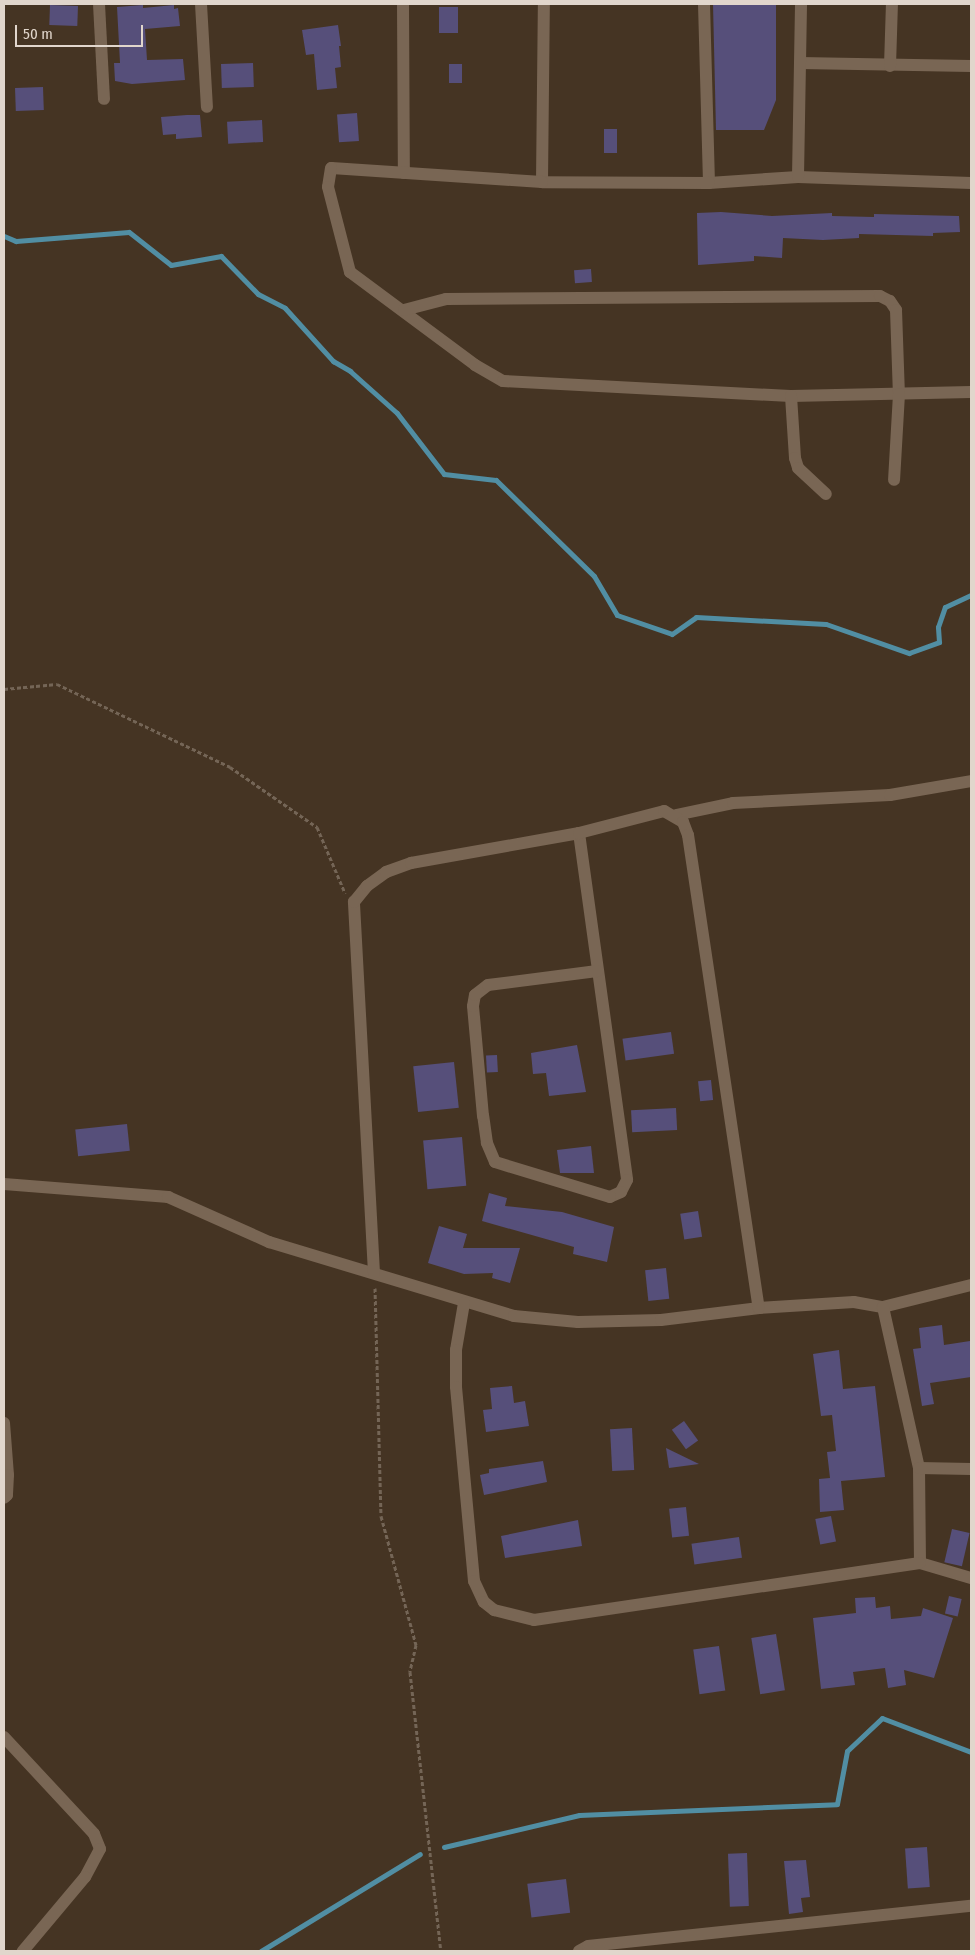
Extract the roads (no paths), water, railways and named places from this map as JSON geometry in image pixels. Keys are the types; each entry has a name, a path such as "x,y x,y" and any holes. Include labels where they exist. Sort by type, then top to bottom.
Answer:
{"street":[{"path":"99,4 104,99"},
{"path":"201,4 207,107"},
{"path":"403,4 404,173"},
{"path":"542,182 544,4"},
{"path":"704,4 709,183"},
{"path":"798,177 801,4"},
{"path":"890,66 892,4"},
{"path":"800,63 971,66"},
{"path":"971,183 798,177 709,183 542,182 331,168 328,187 350,272 404,310 475,365 503,381 791,396 971,392"},
{"path":"404,310 446,299 880,296 890,301 896,310 899,394 894,480"},
{"path":"791,396 794,458 798,468 826,494"},
{"path":"374,1273 354,902 367,886 386,872 411,863 579,833 664,811 676,815 733,803 890,795 971,781"},
{"path":"676,815 688,835 759,1308"},
{"path":"579,833 596,971 627,1180 621,1192 610,1197 495,1162 487,1143 483,1116 473,1006 475,995 488,985 596,971"},
{"path":"4,1184 168,1197 269,1242 374,1273 464,1303 514,1316 578,1322 661,1320 759,1308 854,1302 883,1307 971,1285"},
{"path":"464,1303 456,1350 456,1387 474,1581 484,1602 494,1610 534,1620 920,1563 971,1578"},
{"path":"883,1307 919,1468 920,1563"},
{"path":"4,1423 8,1475 7,1495 4,1498"},
{"path":"919,1468 971,1469"},
{"path":"4,1756 8,1741"},
{"path":"8,1741 94,1834 100,1849 85,1878 23,1951"},
{"path":"579,1951 588,1946 971,1906"}],"waterway":[{"path":"4,236 16,241 129,232 171,265 221,256 258,294 285,308 333,361 350,371 397,413 444,474 496,480 594,576 617,615 672,634 696,617 826,624 909,653 939,642 938,627 945,607 971,595"},
{"path":"444,1847 579,1815 837,1804 847,1751 882,1718 971,1752"},
{"path":"261,1951 420,1854"}]}
